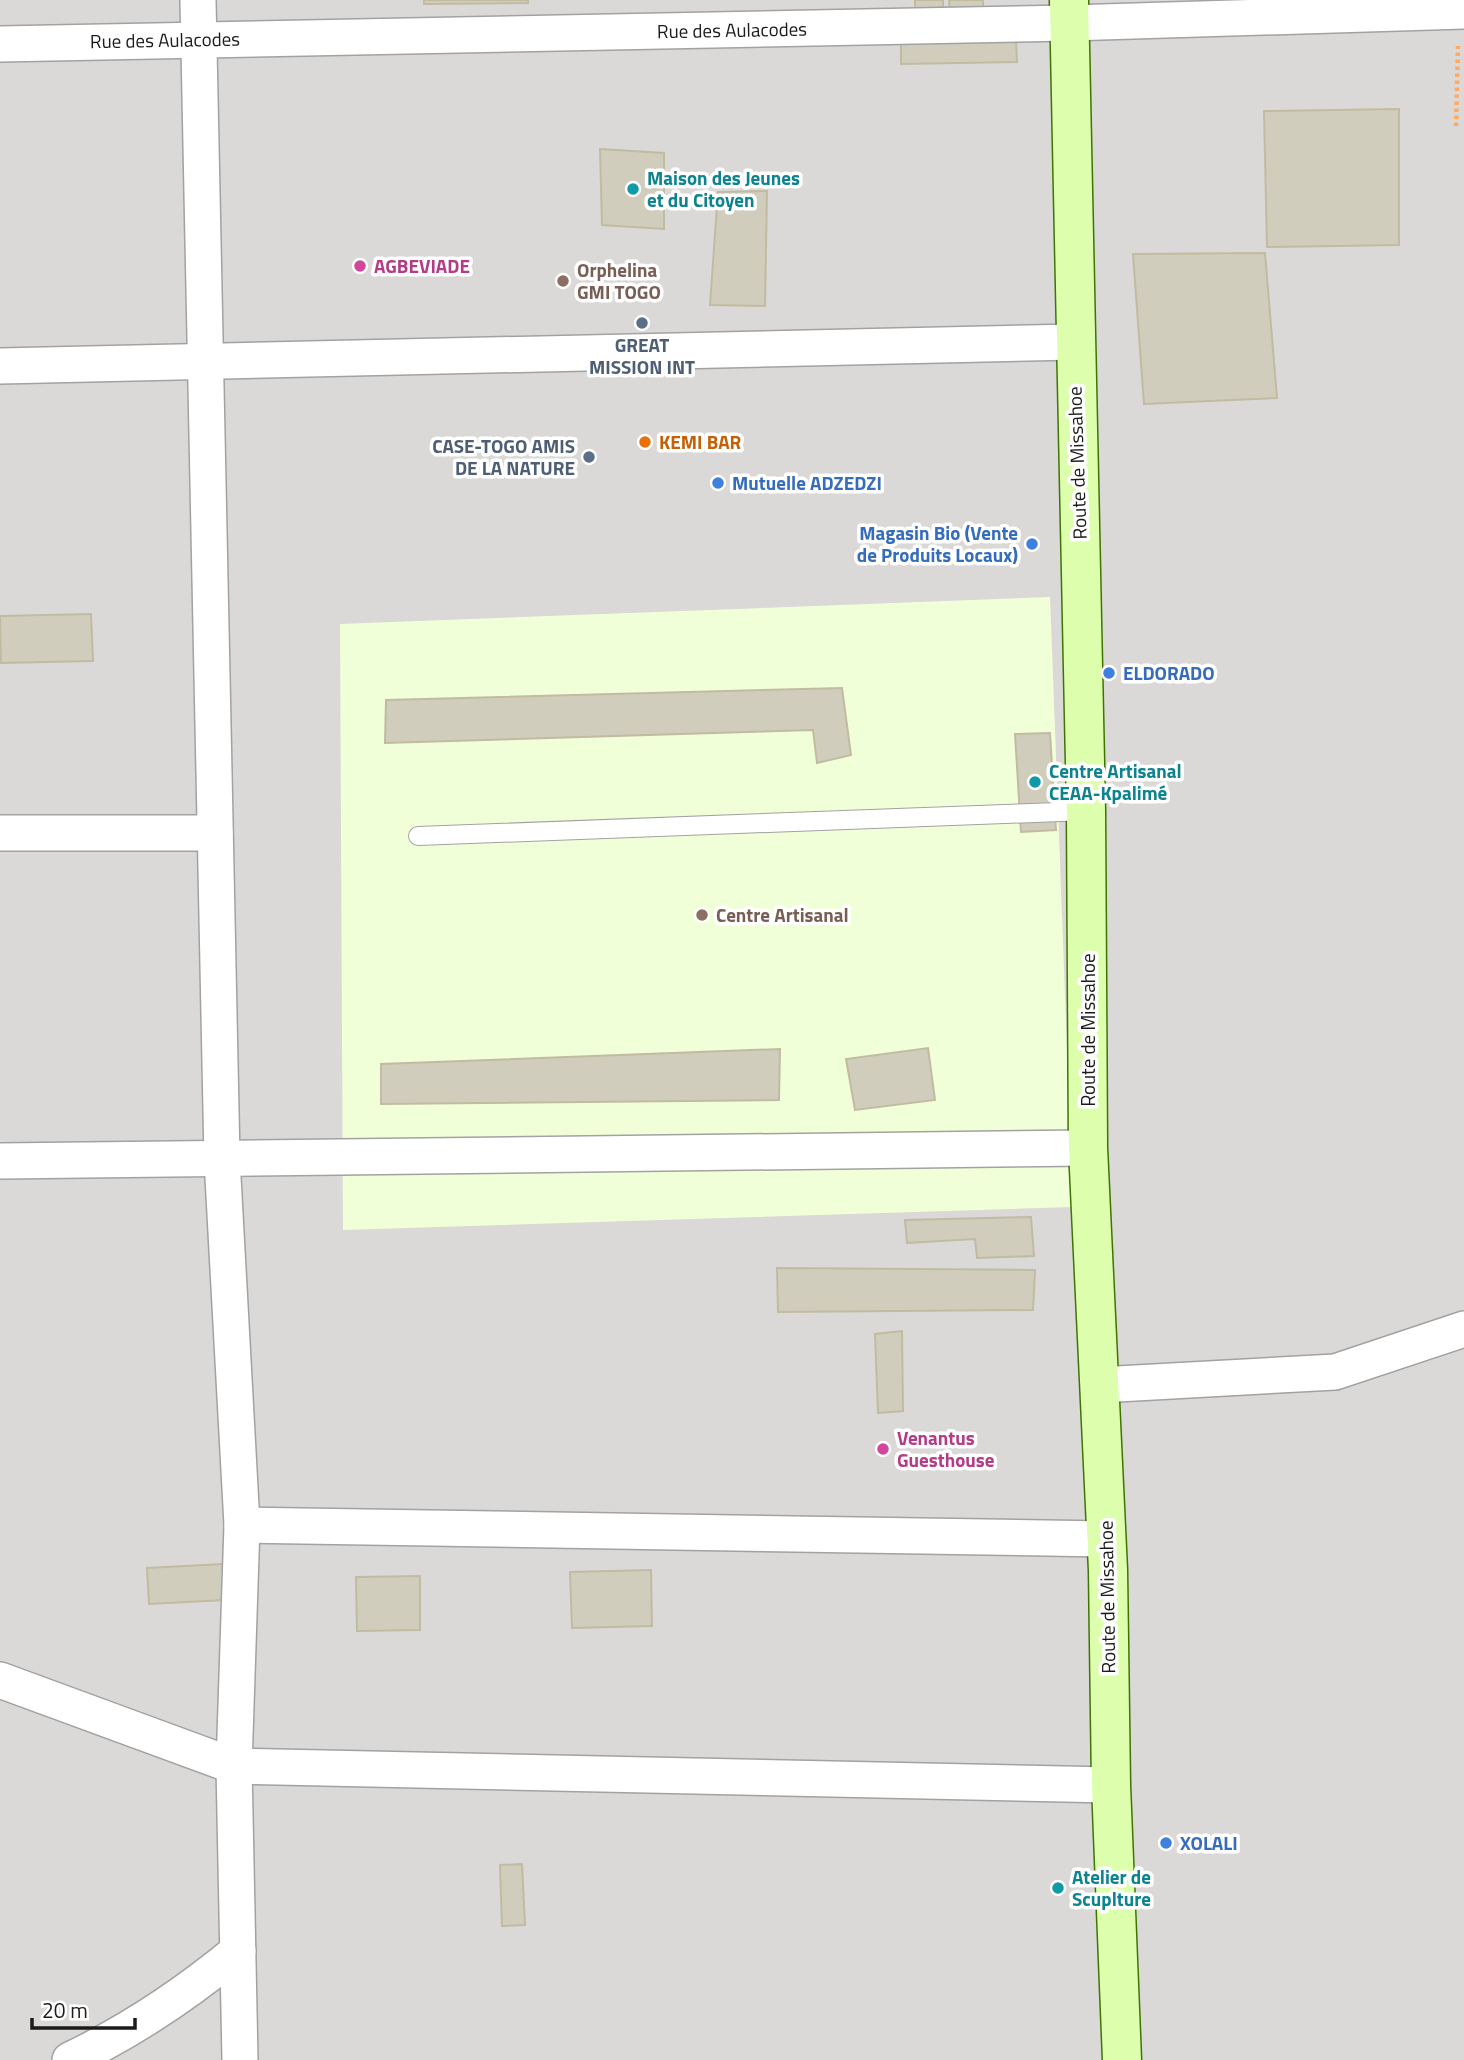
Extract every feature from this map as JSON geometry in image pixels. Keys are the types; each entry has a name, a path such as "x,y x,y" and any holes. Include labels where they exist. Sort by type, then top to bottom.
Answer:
{"main road":[{"name":"Route de Missahoe","path":"1069,12 1086,811 1088,1148 1106,1539 1111,1785 1122,2060"}],"street":[{"path":"198,0 222,1159 242,1525 234,1766 240,2060"},
{"name":"Rue des Aulacodes","path":"0,44 1069,12 1461,11"},
{"path":"0,366 1074,342"},
{"path":"0,833 215,833"},
{"path":"0,1161 1088,1148"},
{"path":"1099,1384 1335,1371 1464,1329"},
{"path":"242,1525 1106,1539"},
{"path":"0,1680 234,1766 1111,1785"},
{"path":"70,2060 104,2044 185,1995 238,1951"}],"lane":[{"path":"418,836 1086,811"}],"path":[{"path":"1456,126 1461,11"}],"shaded area":[{"path":"0,0 1464,0 1464,2060 0,2060"},
{"name":"Centre Artisanal","path":"1050,597 1073,1207 343,1230 340,624"}],"building":[{"path":"424,0 528,0 528,3 424,4"},
{"path":"915,0 943,0 943,13 915,13"},
{"path":"949,0 983,0 983,11 950,12"},
{"path":"1016,38 1017,62 901,64 901,40"},
{"path":"1399,109 1399,245 1267,247 1264,111"},
{"name":"Maison des Jeunes et du Citoyen","path":"600,149 664,153 664,229 602,225"},
{"path":"767,191 765,306 710,305 718,192"},
{"path":"1265,253 1277,398 1144,404 1133,254"},
{"path":"91,614 93,661 1,663 0,616"},
{"path":"842,688 851,755 817,763 813,730 385,743 386,700"},
{"name":"Centre Artisanal CEAA-Kpalimé","path":"1050,733 1056,830 1021,832 1015,734"},
{"path":"928,1048 935,1100 855,1110 846,1059"},
{"path":"780,1049 779,1100 381,1104 381,1064"},
{"path":"1031,1217 1034,1256 977,1258 975,1239 907,1243 905,1220"},
{"path":"777,1268 1035,1270 1033,1310 778,1312"},
{"path":"902,1331 903,1411 878,1413 875,1334"},
{"path":"223,1564 224,1600 149,1604 147,1568"},
{"path":"651,1570 652,1626 572,1628 570,1572"},
{"path":"420,1576 420,1630 357,1631 356,1577"},
{"path":"522,1864 525,1925 502,1926 500,1865"}],"place":[{"name":"Maison des Jeunes et du Citoyen","path":"633,189"},
{"name":"AGBEVIADE","path":"360,266"},
{"name":"Orphelina GMI TOGO","path":"563,281"},
{"name":"GREAT MISSION INT","path":"642,323"},
{"name":"KEMI BAR","path":"645,442"},
{"name":"CASE-TOGO AMIS DE LA NATURE","path":"589,457"},
{"name":"Mutuelle ADZEDZI","path":"718,483"},
{"name":"Magasin Bio (Vente de Produits Locaux)","path":"1032,544"},
{"name":"ELDORADO","path":"1109,673"},
{"name":"Centre Artisanal CEAA-Kpalimé","path":"1035,782"},
{"name":"Centre Artisanal","path":"702,915"},
{"name":"Venantus Guesthouse","path":"883,1449"},
{"name":"XOLALI","path":"1166,1843"},
{"name":"Atelier de Scuplture","path":"1058,1888"}]}
